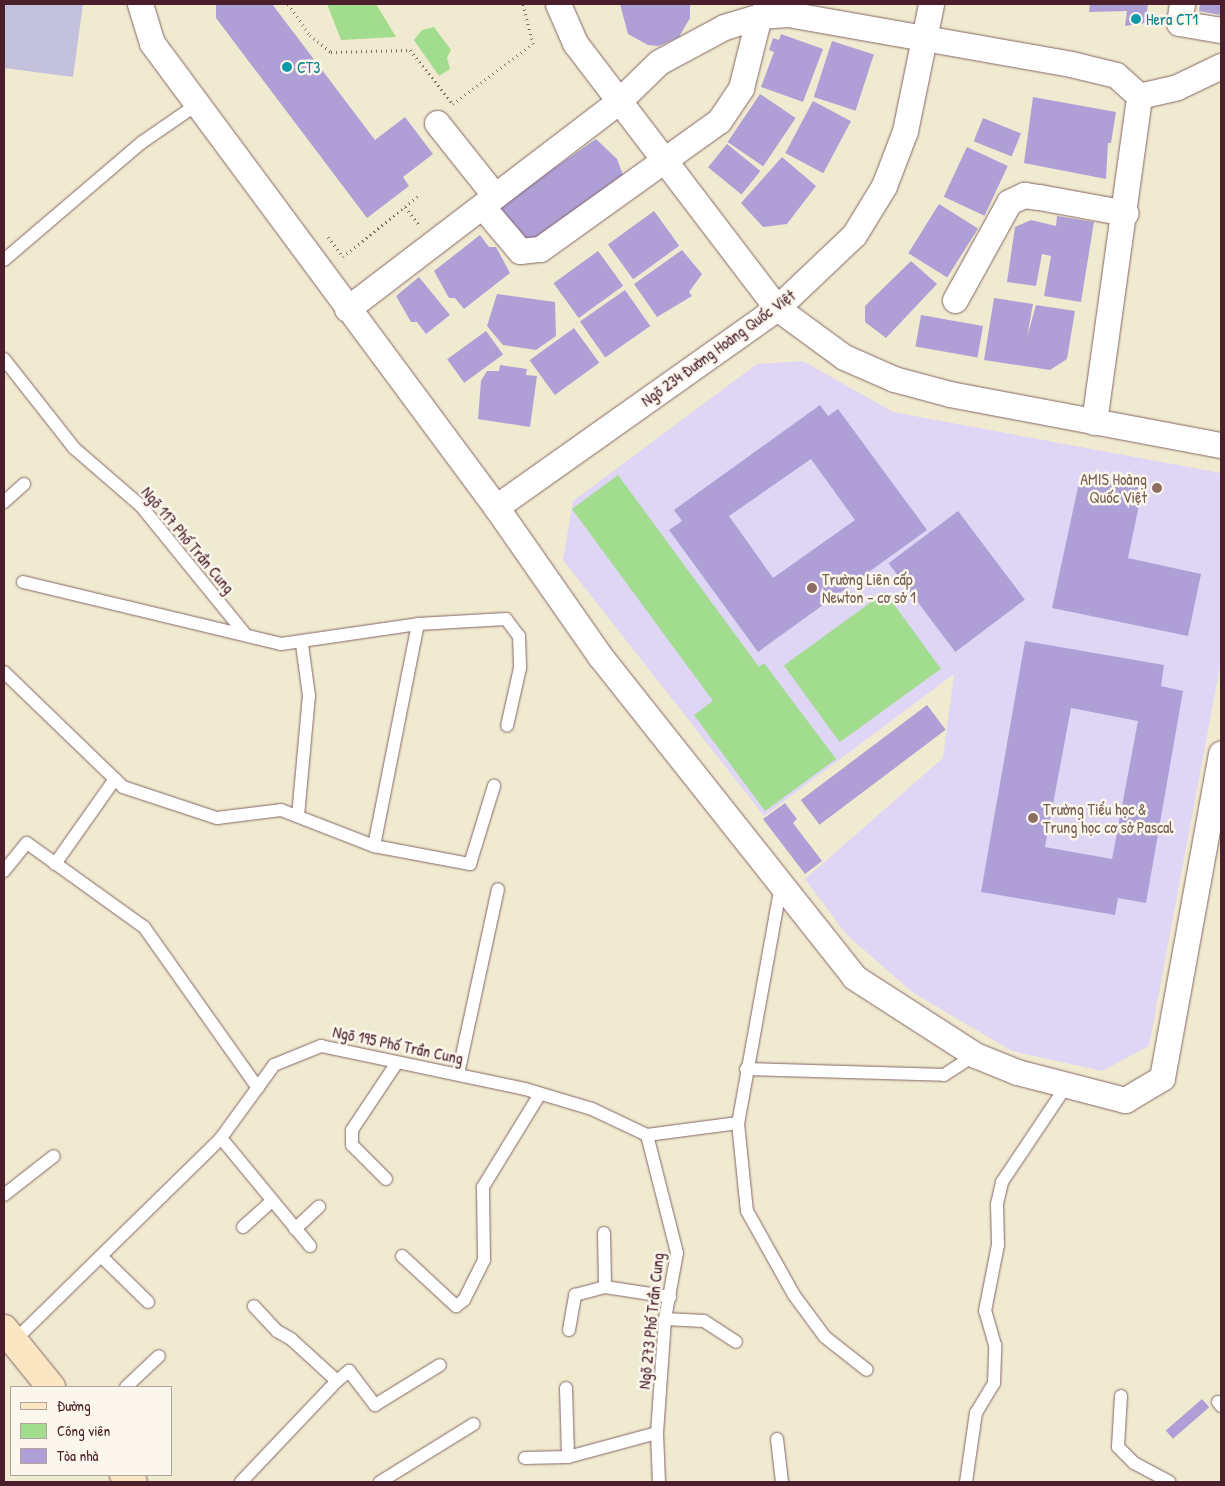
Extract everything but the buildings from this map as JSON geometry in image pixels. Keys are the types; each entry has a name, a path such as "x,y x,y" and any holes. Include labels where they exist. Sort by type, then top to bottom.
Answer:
{"main road":[{"path":"7,1340 50,1386"}],"street":[{"path":"140,4 152,43 496,507 600,656 854,977 975,1055 1065,1088 1125,1100 1162,1078 1221,753"},
{"path":"558,4 575,43 777,308 844,357 894,379 1094,422 1221,444"},
{"name":"Ngõ 234 Đường Hoàng Quốc Việt","path":"496,507 777,308 854,235 884,186 905,131 926,39 931,4"},
{"path":"1182,4 1179,23 1221,30"},
{"path":"347,308 620,100 660,62 724,27 759,16 788,14 1116,75 1139,96"},
{"path":"437,123 520,250 533,252 691,144 729,108 742,88 759,16"},
{"path":"1139,96 1177,87 1221,66"},
{"path":"1094,422 1126,213 1139,96"},
{"path":"956,300 1009,202 1024,195 1126,213"}],"lane":[{"path":"4,260 140,143 196,104"},
{"name":"Ngõ 117 Phố Trần Cung","path":"4,359 74,448 141,506 245,634"},
{"path":"4,502 24,484"},
{"path":"23,582 281,644 302,644 418,624 506,619 519,636 520,668 507,726"},
{"path":"374,846 418,624"},
{"path":"298,816 309,696 302,644"},
{"path":"4,672 123,787 217,818 282,810 374,846 470,864 494,786"},
{"path":"55,864 115,779"},
{"path":"4,871 27,844 144,927 258,1088"},
{"path":"781,883 746,1069 738,1123 747,1211 794,1295 825,1337 868,1370"},
{"path":"458,1074 498,889"},
{"name":"Ngõ 195 Phố Trần Cung","path":"7,1340 103,1258 221,1138 274,1065 321,1046 396,1064 458,1074 540,1094 592,1109 647,1135"},
{"path":"746,1069 944,1075 975,1055"},
{"path":"386,1179 352,1145 352,1130 396,1064"},
{"path":"966,1482 976,1413 994,1383 995,1345 985,1311 998,1245 997,1204 1002,1182 1065,1088"},
{"path":"402,1256 456,1306 464,1300 484,1260 483,1187 540,1094"},
{"path":"647,1135 738,1123"},
{"name":"Ngõ 273 Phố Trần Cung","path":"647,1135 677,1253 665,1319 657,1432 659,1482"},
{"path":"221,1138 310,1246"},
{"path":"4,1195 54,1156"},
{"path":"243,1227 272,1201"},
{"path":"295,1230 319,1207"},
{"path":"604,1233 605,1288"},
{"path":"103,1258 148,1302"},
{"path":"569,1330 575,1295 605,1288 670,1297"},
{"path":"254,1306 277,1332 292,1339 336,1381"},
{"path":"665,1319 704,1321 736,1342"},
{"path":"127,1386 159,1356"},
{"path":"241,1482 336,1381 349,1371 375,1406 440,1365"},
{"path":"566,1388 568,1457"},
{"path":"1121,1396 1118,1447 1134,1462 1169,1482"},
{"path":"380,1482 474,1424"},
{"path":"525,1458 568,1457 657,1432"},
{"path":"777,1439 782,1482"}],"path":[{"path":"288,4 310,35 331,52 410,50 453,104 533,44 522,4"},
{"path":"325,234 343,257 420,194"}],"shaded area":[{"path":"4,4 83,4 73,77 4,68"},
{"path":"803,361 893,412 1221,473 1221,661 1149,1046 1102,1071 1012,1051 912,992 846,934 805,879 943,758 954,674 764,816 563,560 573,501 757,364"}],"green space":[{"path":"327,4 376,4 396,37 341,40"},
{"path":"434,27 451,50 447,58 450,69 439,76 414,40 422,30"},
{"path":"618,475 759,667 764,663 836,759 765,811 694,715 713,701 572,509"},
{"path":"885,592 941,669 840,742 784,665"}],"place":[{"name":"Hera CT1","path":"1136,19"},
{"name":"CT3","path":"287,67"},
{"name":"AMIS Hoàng Quốc Việt","path":"1157,488"},
{"name":"Trường Liên cấp Newton - cơ sở 1","path":"812,588"},
{"name":"Trường Tiểu học & Trung học cơ sở Pascal","path":"1033,818"}]}
